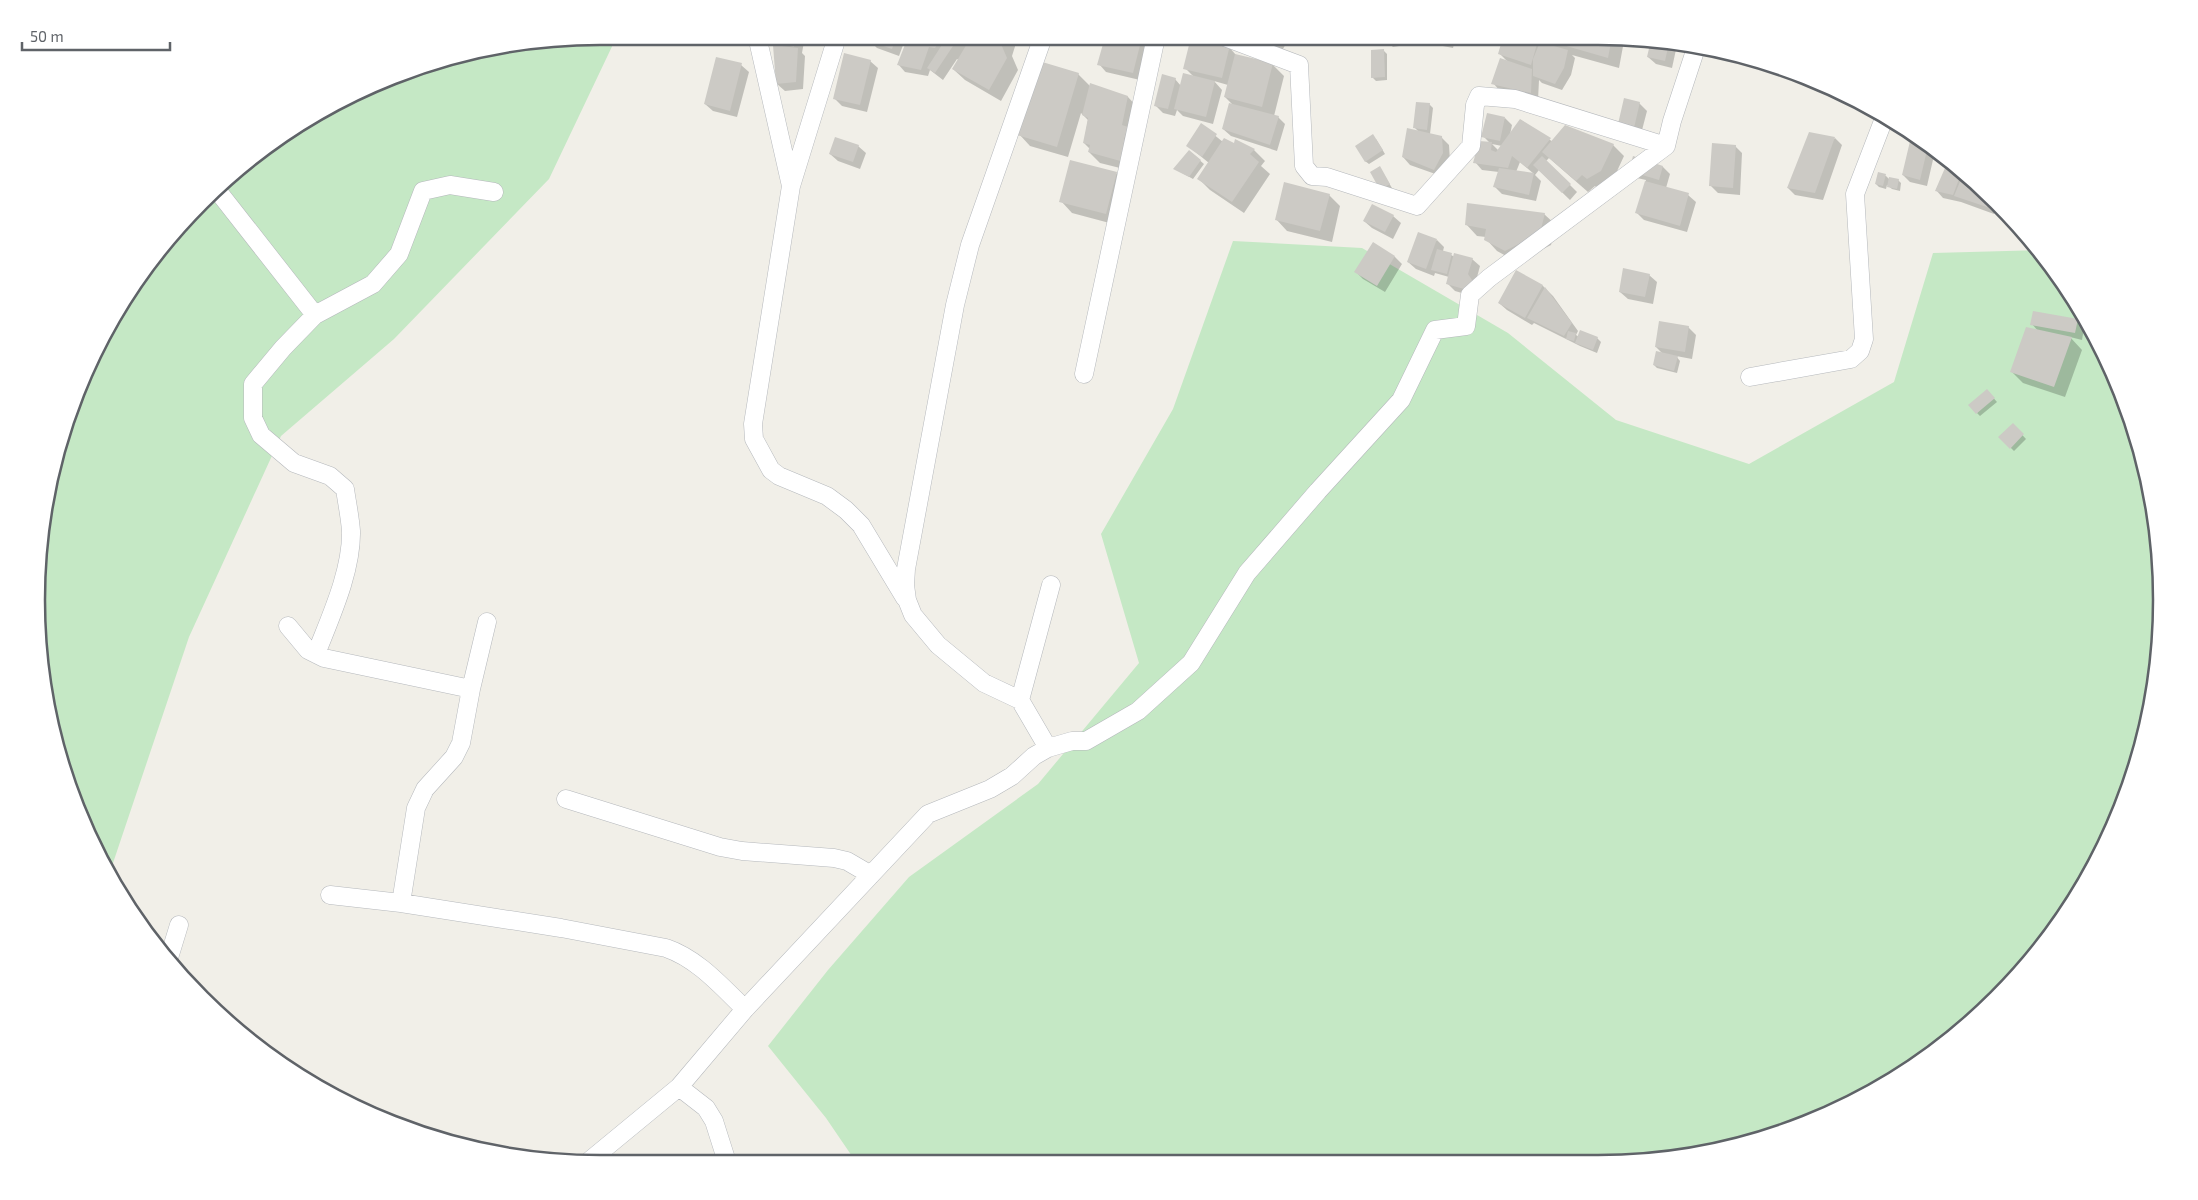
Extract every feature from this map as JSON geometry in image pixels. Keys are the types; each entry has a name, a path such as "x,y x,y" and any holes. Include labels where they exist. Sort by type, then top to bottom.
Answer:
{"street":[{"path":"760,45 791,186"},
{"path":"834,45 791,186 753,424 754,438 771,470 827,496 846,510 861,525 907,600 913,615 938,645 984,683 1020,700 1048,748"},
{"path":"907,600 905,585 906,569 955,305 970,245 1040,45"},
{"path":"1084,374 1154,45"},
{"path":"1245,45 1299,65 1304,166 1312,176 1327,177 1417,206 1471,146 1475,105 1479,96 1515,99 1666,146"},
{"path":"597,1155 679,1088 745,1009 928,814 990,789 1012,776 1034,756 1048,748 1072,741 1086,741 1138,711 1191,663 1247,573 1401,400 1435,330 1466,326 1470,295 1666,146 1672,121 1694,54"},
{"path":"1750,377 1851,359 1860,351 1864,338 1856,194 1882,123"},
{"path":"316,654 333,611 347,562 351,532 345,489 330,476 294,463 261,435 253,418 253,384 315,314 374,284 399,254 423,191 450,185 494,192"},
{"path":"221,195 315,314"},
{"path":"1020,700 1051,586"},
{"path":"401,904 416,808 424,789 454,757 461,743 471,689 487,622"},
{"path":"288,626 308,650 316,654 334,660 471,689"},
{"path":"566,799 720,847 742,851 834,858 847,861 871,875"},
{"path":"330,895 561,928 666,948 682,953 695,963 745,1009"},
{"path":"171,951 179,925"},
{"path":"679,1088 706,1108 714,1121 726,1155"}],"green space":[{"path":"613,45 549,179 394,339 281,436 189,637 112,865 87,812 64,744 50,672 45,600 50,528 64,456 87,388 119,322 160,262 208,208 262,160 322,119 388,87 456,64 528,50 564,46"},
{"path":"1233,241 1362,248 1508,333 1616,420 1749,464 1894,382 1933,253 2028,250 2079,323 2111,388 2134,456 2148,528 2153,600 2148,672 2134,744 2111,812 2079,878 2038,938 2015,966 1964,1017 1936,1040 1876,1081 1810,1113 1742,1136 1670,1150 1598,1155 851,1155 826,1118 768,1046 828,970 909,877 1038,784 1139,663 1101,534 1173,409"}],"building":[{"path":"773,45 798,48 796,82 776,84"},
{"path":"880,45 893,45 892,49"},
{"path":"905,45 937,45 935,48 929,47 921,70 897,65"},
{"path":"942,45 954,45 935,73 927,68"},
{"path":"966,45 1001,45 1007,58 989,90 952,69"},
{"path":"1103,45 1140,45 1133,73 1097,65"},
{"path":"1189,45 1230,45 1222,78 1183,69"},
{"path":"1258,45 1267,45 1265,49"},
{"path":"1501,45 1537,45 1531,65 1498,54"},
{"path":"1539,45 1550,45 1568,50 1564,68 1555,84 1533,76 1533,59"},
{"path":"1563,45 1610,45 1608,58"},
{"path":"1649,48 1668,50 1665,61 1647,57"},
{"path":"1384,49 1385,77 1371,78 1371,50"},
{"path":"844,53 871,60 860,105 833,99"},
{"path":"1235,54 1273,63 1262,107 1224,97"},
{"path":"716,57 742,63 730,111 704,104"},
{"path":"1500,58 1532,69 1531,93 1491,84"},
{"path":"1039,61 1079,73 1057,147 1017,135"},
{"path":"1183,73 1215,81 1206,117 1174,109"},
{"path":"1162,74 1176,78 1168,109 1154,106"},
{"path":"1090,83 1128,96 1122,125 1128,127 1124,139 1129,142 1124,162 1088,152 1090,145 1083,143 1088,118 1082,115"},
{"path":"1624,98 1640,102 1634,128 1618,124"},
{"path":"1416,102 1430,103 1427,130 1413,128"},
{"path":"1229,103 1279,116 1270,145 1222,129"},
{"path":"1487,113 1505,117 1500,141 1481,137"},
{"path":"1520,119 1551,138 1527,168 1512,156 1508,168 1473,163 1479,141 1492,142 1491,150 1496,152"},
{"path":"1201,123 1217,134 1202,157 1186,146"},
{"path":"1565,125 1614,144 1601,171 1587,179 1582,175 1576,181 1542,152"},
{"path":"1407,128 1442,136 1443,153 1434,170 1402,157"},
{"path":"1809,132 1835,137 1815,193 1787,188"},
{"path":"1373,134 1383,150 1365,162 1355,146"},
{"path":"835,137 859,145 853,162 829,154"},
{"path":"1224,138 1234,143 1235,139 1255,149 1250,154 1259,162 1232,202 1197,179"},
{"path":"1910,142 1926,153 1920,180 1902,175"},
{"path":"1712,143 1736,145 1733,188 1709,186"},
{"path":"1189,150 1201,160 1189,177 1173,169"},
{"path":"1542,156 1571,184 1562,193 1533,165"},
{"path":"1633,156 1663,166 1659,180 1629,171"},
{"path":"1070,160 1117,172 1106,214 1059,202"},
{"path":"1380,166 1390,184 1380,190 1370,172"},
{"path":"1499,168 1534,173 1529,195 1493,187"},
{"path":"1945,168 1959,179 1953,195 1935,191"},
{"path":"1878,172 1886,174 1883,186 1875,184"},
{"path":"1889,177 1899,179 1897,189 1887,187"},
{"path":"1961,180 1988,206 1987,207 1954,196"},
{"path":"1645,181 1689,193 1680,226 1635,213"},
{"path":"1284,182 1330,194 1320,231 1275,220"},
{"path":"1467,203 1545,213 1540,233 1505,251 1484,240 1486,229 1465,225"},
{"path":"1372,204 1394,215 1385,232 1363,221"},
{"path":"1418,232 1437,239 1426,269 1407,262"},
{"path":"1373,242 1395,256 1377,286 1354,272"},
{"path":"1437,249 1452,253 1447,274 1431,270"},
{"path":"1454,253 1473,258 1468,274 1474,283 1464,289 1446,284"},
{"path":"1623,268 1650,274 1645,297 1619,292"},
{"path":"1516,270 1543,285 1525,318 1498,303"},
{"path":"1545,287 1572,323 1564,336 1527,318"},
{"path":"2033,311 2076,319 2078,321 2075,333 2030,325"},
{"path":"1659,321 1689,326 1685,352 1655,347"},
{"path":"2026,327 2072,337 2054,387 2010,372"},
{"path":"1580,330 1598,337 1593,350 1575,343"},
{"path":"1568,331 1576,333 1574,341 1566,339"},
{"path":"1656,351 1678,356 1674,371 1653,365"},
{"path":"1987,389 1995,398 1976,414 1968,405"},
{"path":"2013,423 2024,434 2010,449 1998,437"}]}
